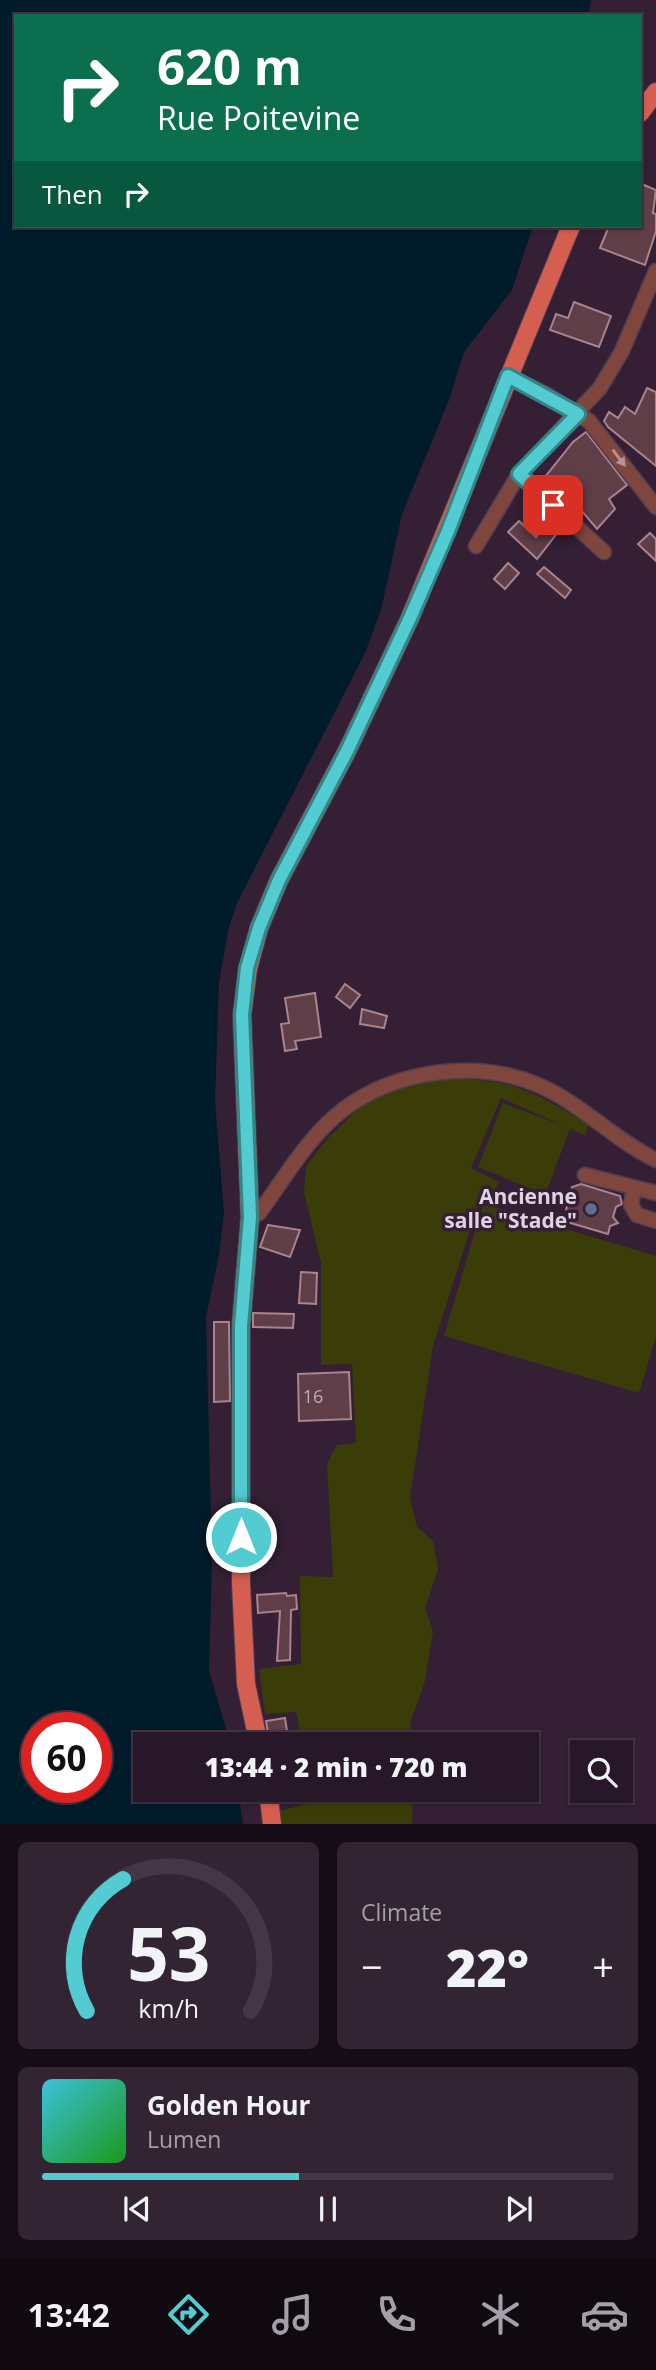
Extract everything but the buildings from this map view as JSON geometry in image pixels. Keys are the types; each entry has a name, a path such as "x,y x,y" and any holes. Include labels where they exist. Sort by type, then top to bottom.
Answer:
{"main road":[{"path":"642,110 656,92"},
{"path":"256,1732 246,1684 241,1597 241,1326 250,1217 242,1015 247,968 259,928 279,880 347,751 448,531 508,376 570,228"},
{"path":"269,1802 272,1824"}],"street":[{"path":"476,546 519,474 600,388 622,351 654,281"},
{"path":"508,376 578,414 599,432 656,507"},
{"path":"519,474 604,552"},
{"path":"250,1217 259,1213 307,1145 343,1110 382,1086 447,1072 480,1072 538,1085 656,1160"},
{"path":"585,1175 656,1194"},
{"path":"634,1189 631,1205 637,1215 656,1221"}],"shaded area":[{"path":"437,1078 500,1083 550,1102 589,1125 585,1135 570,1129 545,1195 478,1167 503,1103 564,1126 501,1098 471,1168 499,1182 491,1198 481,1196 433,1346 410,1498 417,1527 433,1541 438,1569 425,1608 433,1632 425,1681 410,1723 412,1732 300,1732 296,1712 265,1714 259,1669 301,1664 300,1576 333,1577 327,1464 337,1445 356,1443 352,1364 321,1365 321,1262 304,1192 306,1166 328,1138 360,1107 391,1091"},
{"path":"483,1204 656,1256 656,1337 639,1393 444,1336"},
{"path":"314,1802 413,1802 412,1824 280,1824 279,1811"}],"water":[{"path":"0,0 591,0 588,14 14,14 14,228 532,228 512,290 464,352 449,400 402,514 381,610 365,653 237,903 229,927 219,982 215,1101 224,1213 219,1255 206,1317 212,1560 209,1671 227,1732 133,1732 133,1802 240,1802 243,1824 0,1824"}],"place":[{"name":"Ancienne salle \"Stade\"","path":"591,1209"}],"route":[{"path":"241,1537 241,1326 250,1217 242,1015 247,968 259,928 279,880 347,751 410,618 448,531 508,376 578,414 519,474 553,505"}]}
